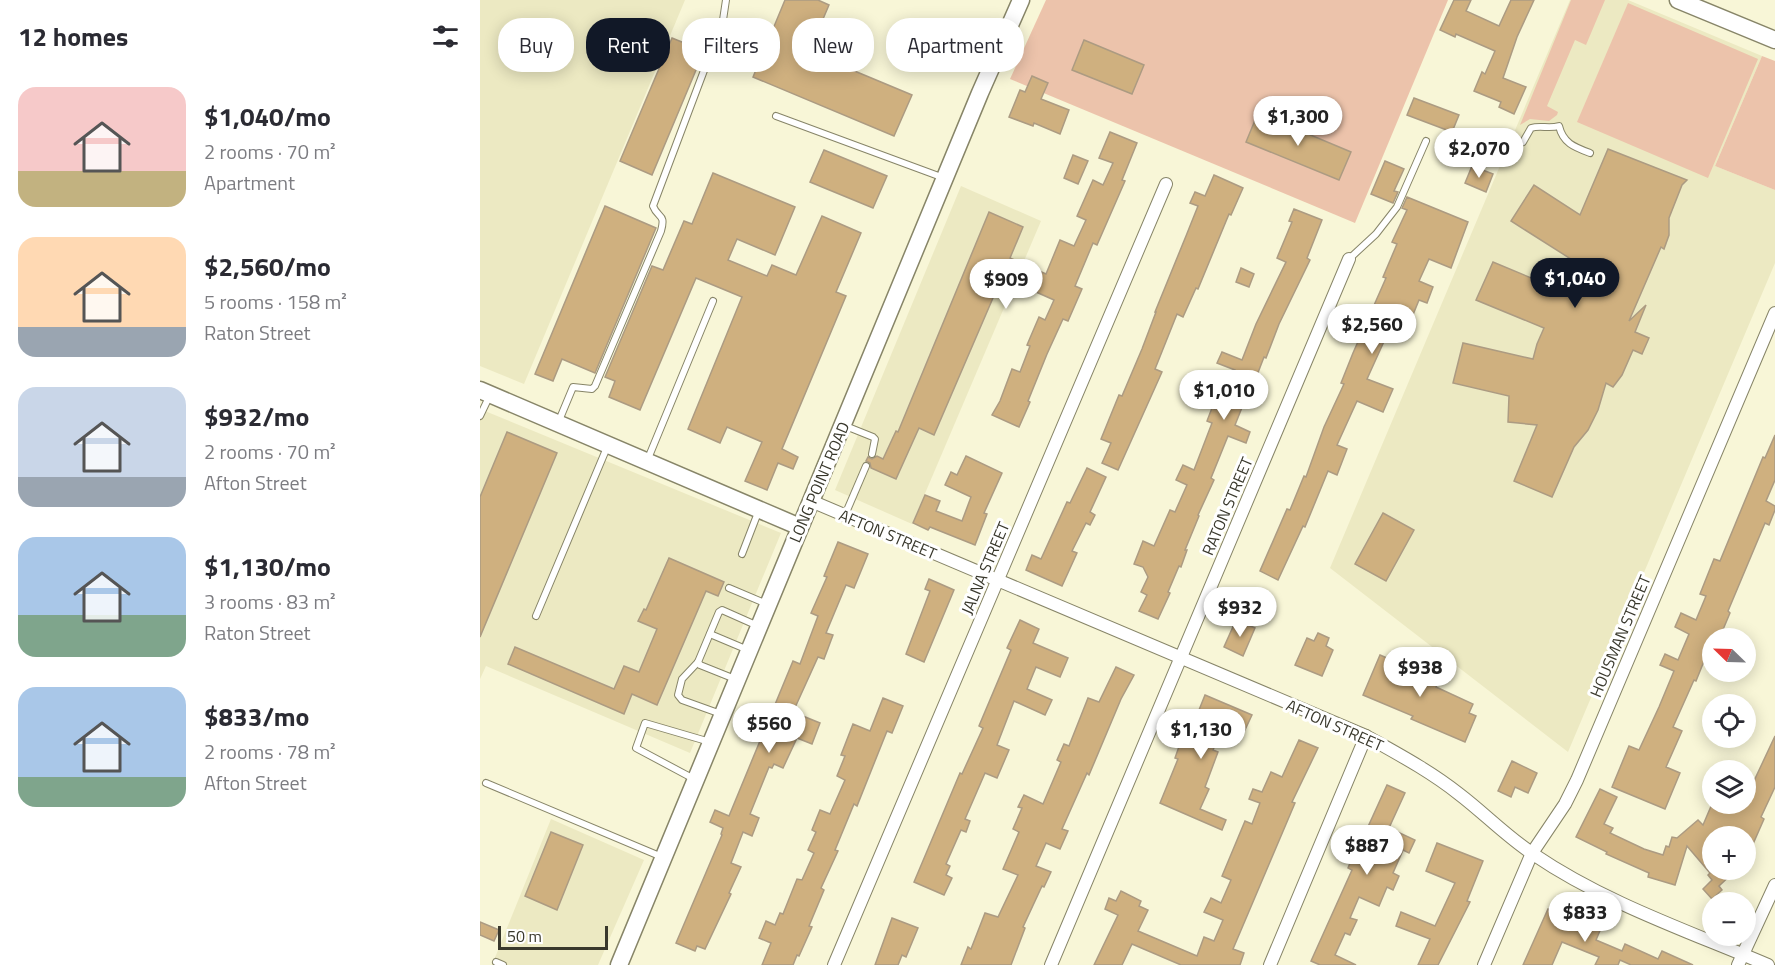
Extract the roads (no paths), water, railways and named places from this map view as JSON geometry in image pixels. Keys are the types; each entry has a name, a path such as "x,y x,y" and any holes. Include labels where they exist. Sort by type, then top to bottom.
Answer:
{"main road":[{"name":"LONG POINT ROAD","path":"619,965 748,650 1021,0"},
{"path":"1682,1 1775,40"},
{"path":"485,392 800,527"}],"street":[{"name":"JALNA STREET","path":"834,965 1166,184"},
{"name":"RATON STREET","path":"1051,965 1349,259"},
{"name":"HOUSMAN STREET","path":"1484,965 1532,853 1565,804 1577,780 1775,313"},
{"name":"AFTON STREET","path":"811,501 1366,736 1419,766 1459,794 1532,853 1600,894 1740,960 1768,965"},
{"path":"1270,965 1366,736"},
{"path":"1740,960 1775,885"}],"lane":[{"path":"558,424 573,387 592,389 595,386 661,231 664,221 652,206 723,20 726,0"},
{"path":"776,116 945,178"},
{"path":"1523,142 1531,128 1536,126 1551,129 1559,126 1565,140 1572,146 1590,153"},
{"path":"1349,259 1376,234 1397,207 1426,141"},
{"path":"647,462 712,301"},
{"path":"480,416 485,392"},
{"path":"843,425 875,439 872,454"},
{"path":"536,616 608,445"},
{"path":"845,515 866,466"},
{"path":"742,554 759,510"},
{"path":"729,588 768,604"},
{"path":"722,714 682,700 678,695 682,679 698,662 719,612 722,610 758,626"},
{"path":"710,634 748,650"},
{"path":"698,662 700,665 736,679"},
{"path":"695,779 636,748 636,742 645,723 710,742"},
{"path":"486,783 663,857"}]}
